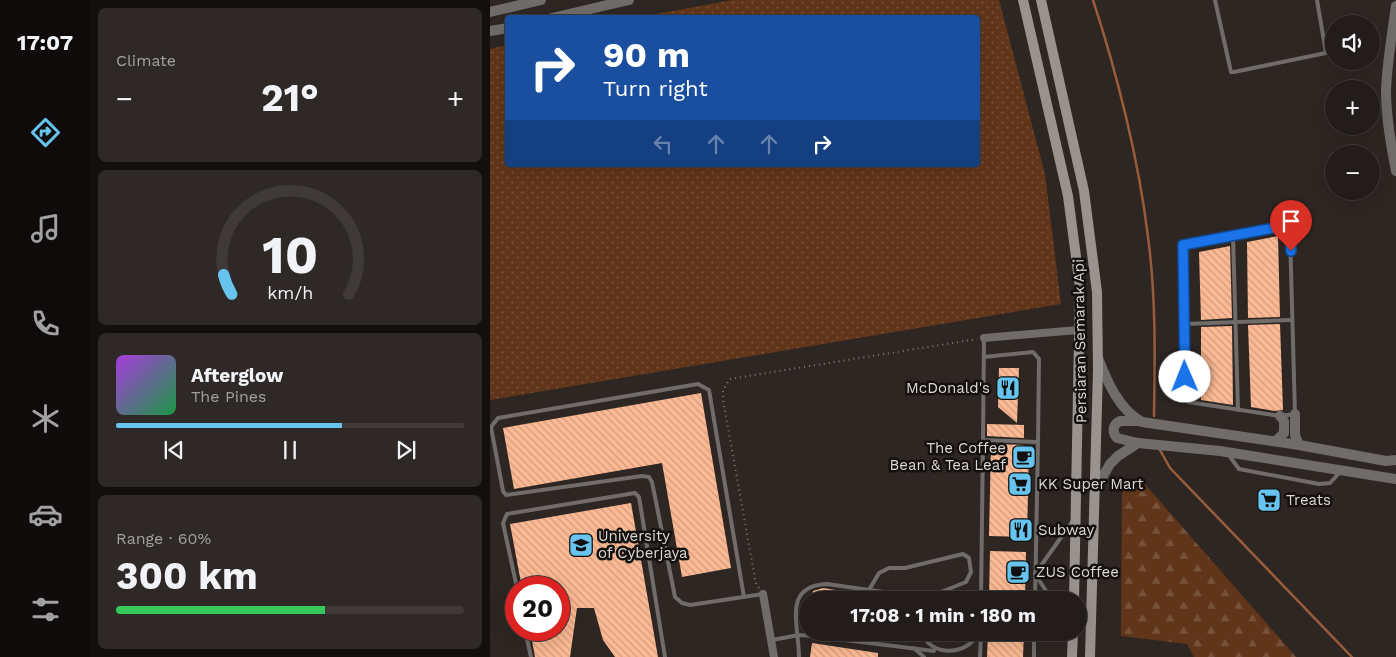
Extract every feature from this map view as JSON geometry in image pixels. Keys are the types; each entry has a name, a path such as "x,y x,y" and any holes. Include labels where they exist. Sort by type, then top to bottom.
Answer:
{"main road":[{"name":"Persiaran Semarak Api","path":"1023,0 1056,142 1075,242 1080,287 1074,591"},
{"name":"Persiaran Semarak Api","path":"1041,0 1088,216 1097,292 1098,358 1090,657"},
{"path":"1072,657 1073,641"}],"street":[{"path":"490,12 541,0"},
{"path":"565,15 629,0"},
{"path":"1396,6 1386,93 1389,130 1396,172"},
{"path":"490,32 505,29"},
{"path":"984,338 1078,330"},
{"path":"1098,358 1106,378 1123,406 1140,421"},
{"path":"1295,414 1295,435 1299,445"},
{"path":"1276,441 1284,433 1284,421 1280,416"},
{"path":"1396,460 1386,461 1276,441 1140,421 1120,421 1114,426 1113,431 1117,438 1138,443 1228,452 1396,479"},
{"path":"1095,491 1099,480 1110,464 1118,456 1138,443"},
{"path":"763,594 774,657"}],"lane":[{"path":"1215,0 1231,72 1234,72 1326,53 1317,0"},
{"path":"1284,226 1288,228 1290,234 1295,414 1280,416 1192,403 1186,399 1183,245 1233,236 1284,226"},
{"path":"1233,236 1238,410"},
{"path":"1184,324 1292,320"},
{"path":"981,591 984,338"},
{"path":"984,357 1034,352 1039,358 1035,591"},
{"path":"744,596 709,390 705,386 698,384 498,418 494,421 491,427 503,491 506,495 642,476 649,477 652,482 675,597 682,603 690,605 763,594"},
{"path":"983,440 1038,442"},
{"path":"1228,452 1239,469 1264,475 1319,484 1330,483 1340,471"},
{"path":"514,576 503,523 504,516 517,512 635,493 639,497 665,657"},
{"path":"1035,574 1077,516"},
{"path":"802,591 812,584 827,584 869,590 926,598 966,582 971,572 969,558 963,554 905,568 889,568 880,573 869,590"},
{"path":"1035,574 1046,591"},
{"path":"772,640 799,635 796,617 797,598 799,595"},
{"path":"527,641 531,657"},
{"path":"799,641 799,657"},
{"path":"861,641 912,646 934,651 942,655 960,654 974,641"},
{"path":"926,641 934,651"},
{"path":"979,641 980,657"},
{"path":"1034,641 1034,657"},
{"path":"912,646 924,657"}],"path":[{"path":"763,594 756,584 723,400 723,390 730,379 984,338"}],"green space":[{"path":"733,0 999,0 1045,174 1061,304 490,400 490,49 505,45 505,167 980,167 980,15 650,15"},
{"path":"1144,483 1296,657 1194,657 1187,644 1121,636 1122,488"}],"building":[{"path":"1278,236 1280,317 1248,318 1247,242"},
{"path":"1230,246 1232,318 1201,320 1199,252"},
{"path":"1280,324 1283,410 1275,411 1251,407 1248,325"},
{"path":"1232,326 1233,405 1201,400 1201,327"},
{"name":"McDonald's","path":"999,368 1019,368 1017,423 998,407"},
{"path":"701,393 731,568 682,577 662,463 514,489 503,428"},
{"path":"987,424 1024,425 1024,438 987,436"},
{"path":"991,444 1024,445 1023,449 1029,449 1027,537 989,536"},
{"path":"631,503 658,657 615,657 603,640 594,608 577,608 570,657 535,657 532,641 570,641 570,576 520,576 510,524"},
{"path":"990,551 1026,552 1025,591 989,591"},
{"path":"823,588 841,591 813,591"},
{"path":"988,641 1024,641 1023,657 987,657"},
{"path":"812,643 878,653 878,657 810,657"}],"waterway":[{"path":"1093,0 1126,117 1144,208 1151,259 1154,304 1154,416"},
{"path":"1160,450 1170,468 1352,657"}],"place":[{"name":"McDonald's","path":"1008,388"},
{"name":"The Coffee Bean & Tea Leaf","path":"1024,457"},
{"name":"KK Super Mart","path":"1020,484"},
{"name":"Treats","path":"1269,500"},
{"name":"Subway","path":"1021,530"},
{"name":"University of Cyberjaya","path":"581,545"},
{"name":"ZUS Coffee","path":"1018,572"}],"route":[{"path":"1185,377 1183,245 1286,226 1290,230 1291,251"}]}
